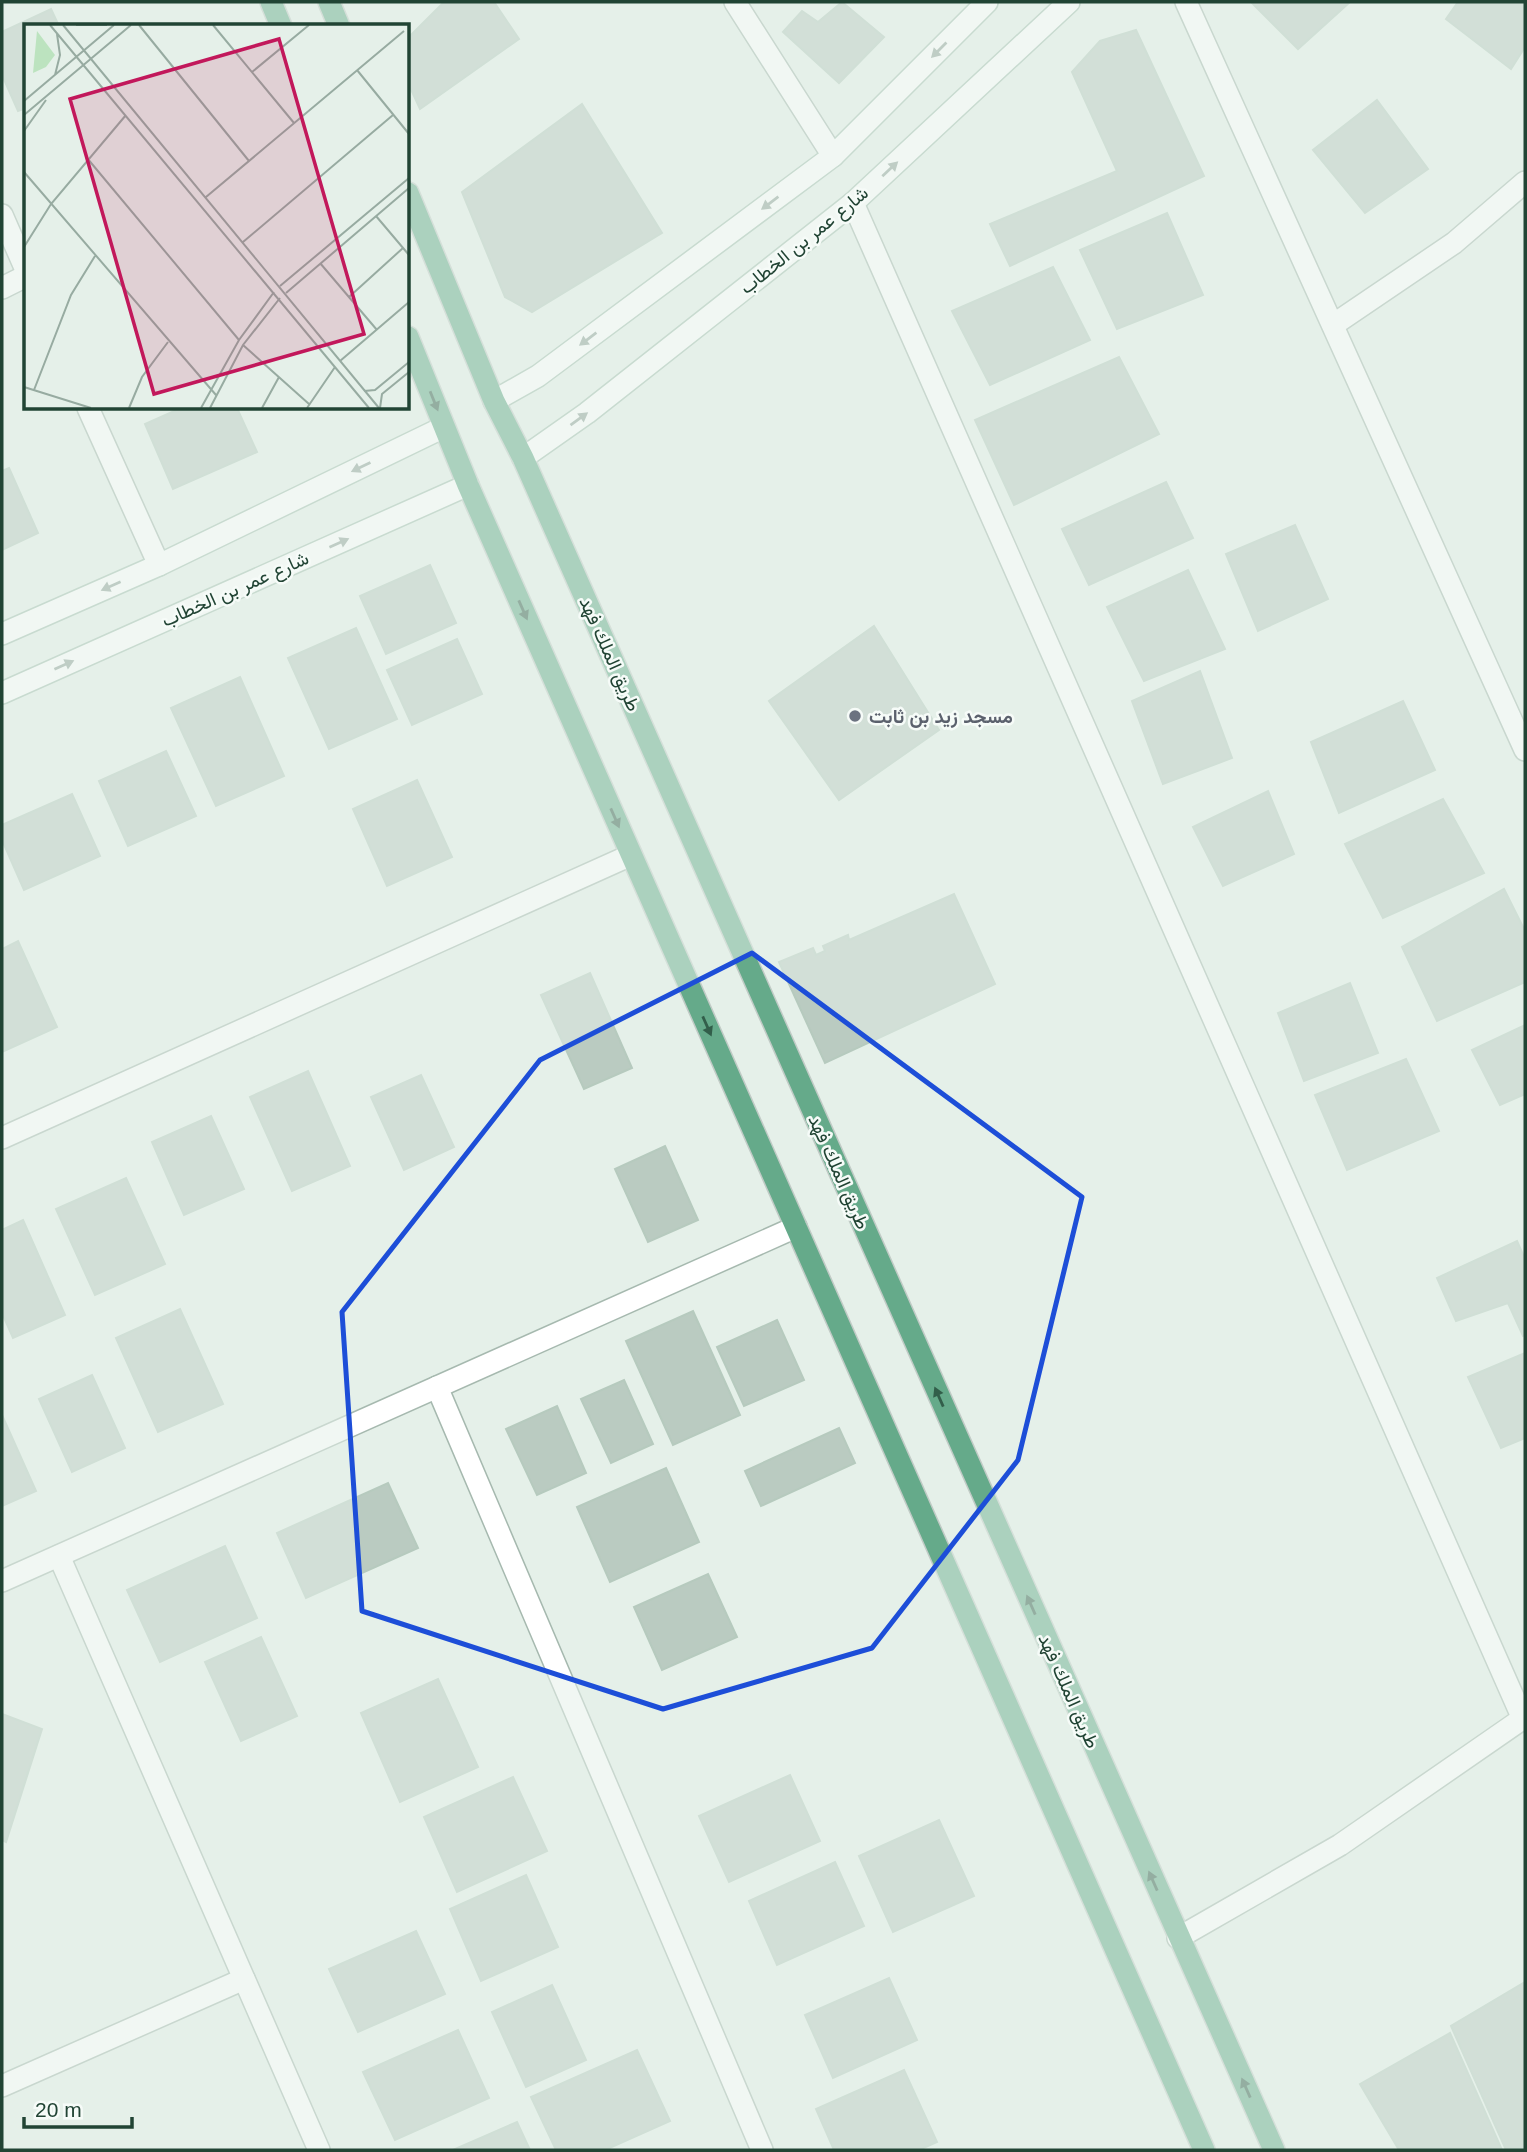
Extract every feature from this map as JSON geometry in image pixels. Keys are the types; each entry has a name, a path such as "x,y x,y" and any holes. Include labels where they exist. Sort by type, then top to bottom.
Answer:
{"main road":[{"path":"271,2 280,24"},
{"path":"329,2 338,24"},
{"name":"طريق الملك فهد","path":"410,197 494,401 523,458 1274,2150"},
{"path":"410,342 468,485 1204,2150"}],"street":[{"path":"735,2 833,156"},
{"path":"494,401 538,376 833,156 987,2"},
{"name":"شارع عمر بن الخطاب","path":"523,458 587,413 853,203 1069,2"},
{"path":"1186,2 1525,750"},
{"path":"1333,325 1454,243 1525,182"},
{"path":"853,203 1524,1718 1340,1844 1178,1938"},
{"path":"2,215 24,265"},
{"path":"2,288 24,277"},
{"path":"89,410 159,565"},
{"path":"2,634 159,565 444,427"},
{"name":"شارع عمر بن الخطاب","path":"2,693 468,485"},
{"path":"2,1138 631,855"},
{"path":"2,1581 796,1227"},
{"path":"437,1387 762,2150"},
{"path":"59,1556 319,2150"},
{"path":"2,2086 244,1979"}],"highlighted area":[{"path":"752,953 1082,1197 1018,1460 872,1648 663,1709 362,1611 342,1312 540,1060"}],"building":[{"path":"444,2 494,2 519,39 420,109 410,87 410,36"},
{"path":"842,2 884,37 839,83 783,32 802,11 818,22"},
{"path":"1251,2 1350,2 1298,49"},
{"path":"1458,2 1525,2 1525,47 1511,69 1446,19"},
{"path":"51,9 58,24 24,24 24,109 18,111 2,75 2,32"},
{"path":"1136,30 1204,176 1010,266 990,224 1117,171 1072,72 1100,41"},
{"path":"1377,100 1428,169 1365,213 1313,150"},
{"path":"582,104 662,233 532,312 505,297 462,192"},
{"path":"1167,213 1203,295 1117,329 1080,250"},
{"path":"1053,267 1090,340 990,385 952,311"},
{"path":"1119,357 1159,434 1014,505 975,420"},
{"path":"176,410 238,410 257,452 173,489 145,424"},
{"path":"9,468 38,533 2,550 2,471"},
{"path":"1166,482 1193,538 1089,585 1062,529"},
{"path":"1295,525 1328,599 1258,631 1226,554"},
{"path":"430,565 456,623 386,654 360,596"},
{"path":"1188,570 1225,649 1144,681 1107,607"},
{"name":"مسجد زيد بن ثابت","path":"874,626 939,730 839,800 769,701"},
{"path":"356,628 397,719 329,749 288,658"},
{"path":"457,639 482,694 412,725 387,670"},
{"path":"1200,671 1232,758 1163,784 1132,701"},
{"path":"240,677 284,776 216,806 171,708"},
{"path":"1403,701 1435,770 1339,813 1311,742"},
{"path":"166,751 196,816 128,846 99,781"},
{"path":"417,780 452,857 387,886 353,809"},
{"path":"1268,791 1294,854 1223,886 1193,827"},
{"path":"72,794 100,856 24,890 2,840 2,825"},
{"path":"1443,799 1484,873 1383,918 1345,844"},
{"path":"1504,889 1525,931 1525,982 1437,1021 1402,947"},
{"path":"954,894 995,984 825,1063 779,962 813,948 816,955 825,951 823,946 848,935 849,940"},
{"path":"18,941 57,1027 2,1052 2,949"},
{"path":"590,973 632,1068 584,1089 541,995"},
{"path":"1350,983 1378,1053 1304,1081 1278,1013"},
{"path":"1525,1025 1525,1094 1500,1105 1472,1050"},
{"path":"1406,1059 1439,1131 1347,1170 1315,1095"},
{"path":"308,1071 350,1166 292,1191 250,1097"},
{"path":"421,1075 454,1147 404,1170 371,1097"},
{"path":"211,1116 244,1189 184,1215 152,1142"},
{"path":"665,1146 698,1220 648,1242 615,1169"},
{"path":"126,1178 165,1264 95,1295 56,1209"},
{"path":"23,1220 65,1315 13,1338 2,1313 2,1230"},
{"path":"1517,1241 1525,1259 1525,1335 1523,1336 1508,1303 1456,1321 1437,1278"},
{"path":"180,1309 223,1404 158,1432 116,1338"},
{"path":"693,1311 740,1415 673,1445 626,1341"},
{"path":"777,1320 804,1380 744,1406 717,1347"},
{"path":"1525,1353 1525,1438 1501,1448 1468,1377"},
{"path":"92,1375 125,1448 72,1472 39,1399"},
{"path":"624,1380 653,1444 611,1463 581,1399"},
{"path":"557,1406 586,1473 537,1495 506,1429"},
{"path":"2,1415 36,1491 2,1506"},
{"path":"839,1428 855,1463 761,1506 745,1471"},
{"path":"666,1468 699,1542 610,1582 577,1507"},
{"path":"388,1483 418,1548 306,1598 277,1533"},
{"path":"225,1546 257,1618 160,1662 127,1590"},
{"path":"708,1574 737,1637 662,1670 634,1607"},
{"path":"261,1637 297,1716 241,1741 205,1662"},
{"path":"438,1679 478,1767 400,1802 361,1713"},
{"path":"2,1714 42,1729 6,1842 2,1840"},
{"path":"790,1775 820,1841 729,1882 699,1816"},
{"path":"513,1777 547,1851 457,1892 424,1817"},
{"path":"939,1820 974,1896 893,1932 859,1856"},
{"path":"835,1862 864,1926 777,1965 749,1901"},
{"path":"526,1875 558,1947 481,1981 450,1909"},
{"path":"416,1931 445,1994 358,2032 329,1969"},
{"path":"889,1978 917,2040 833,2078 805,2015"},
{"path":"1525,1982 1525,2150 1506,2150 1451,2026"},
{"path":"552,1985 586,2060 526,2087 492,2012"},
{"path":"458,2030 489,2098 395,2140 363,2072"},
{"path":"1450,2033 1502,2150 1399,2150 1360,2084"},
{"path":"637,2050 670,2121 605,2150 556,2150 531,2097"},
{"path":"904,2070 937,2142 919,2150 834,2150 816,2109"},
{"path":"517,2122 530,2150 453,2150"}],"place":[{"name":"مسجد زيد بن ثابت","path":"855,716"}]}
